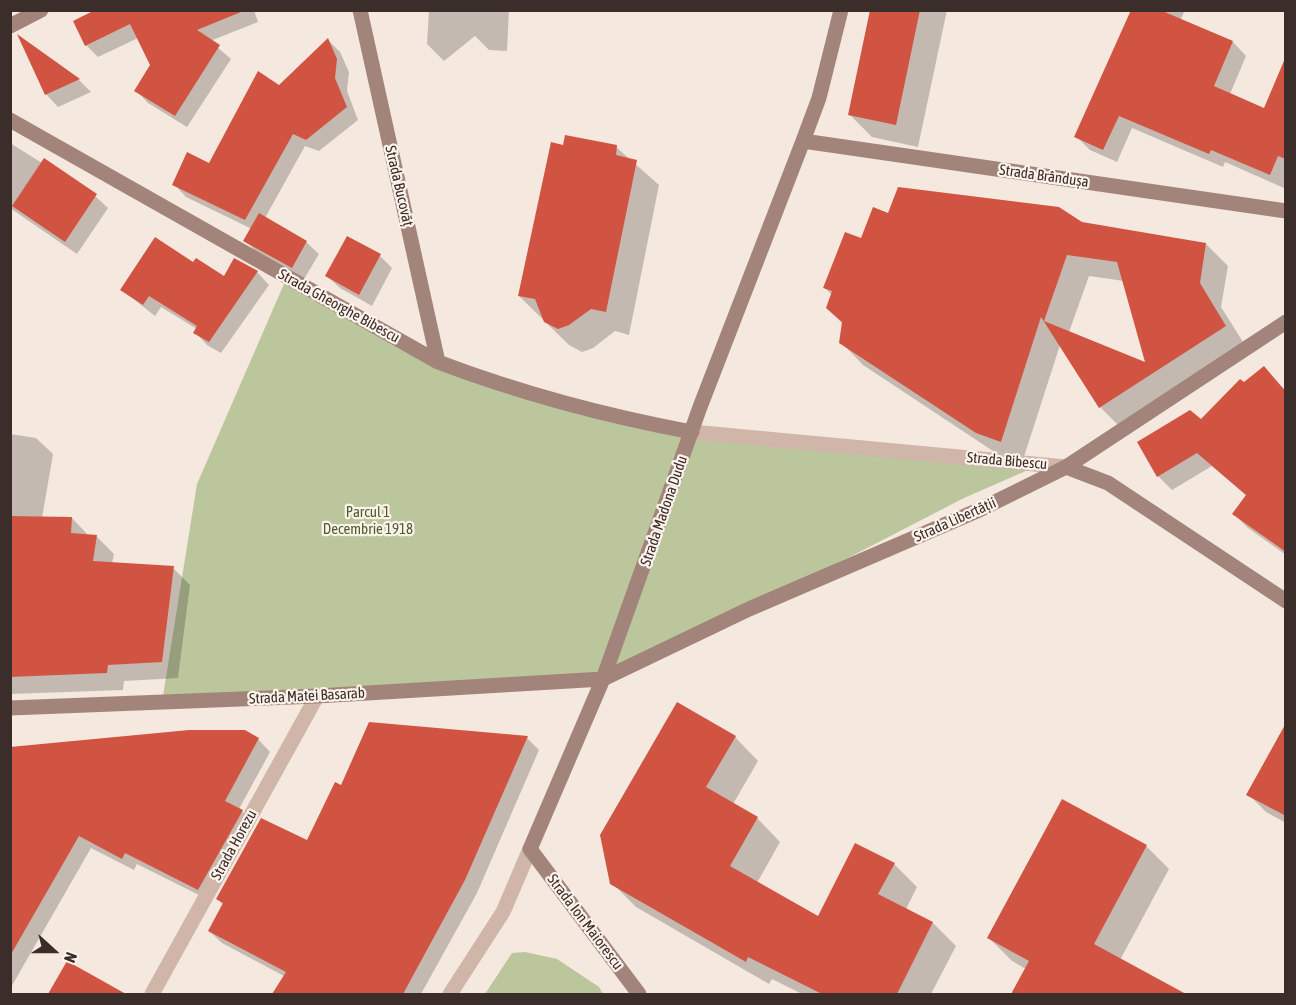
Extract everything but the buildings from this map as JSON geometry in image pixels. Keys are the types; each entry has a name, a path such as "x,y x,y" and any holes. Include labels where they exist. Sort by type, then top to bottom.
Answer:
{"street":[{"path":"10,26 41,10"},
{"name":"Strada Bucovăț","path":"360,10 438,362"},
{"name":"Strada Madona Dudu","path":"450,994 503,912 603,678 692,432 819,98 841,10"},
{"name":"Strada Gheorghe Bibescu","path":"10,120 438,362 494,383 635,421 692,432"},
{"name":"Strada Brândușa","path":"803,141 1286,211"},
{"name":"Strada Libertății","path":"603,678 749,609 979,510 1066,467 1286,322"},
{"name":"Strada Bibescu","path":"692,432 1066,467 1108,483 1286,601"},
{"name":"Strada Matei Basarab","path":"10,708 317,696 603,678"},
{"name":"Strada Horezu","path":"152,994 317,696"},
{"name":"Strada Ion Maiorescu","path":"530,849 639,994"}],"green space":[{"name":"Parcul 1 Decembrie 1918","path":"287,277 437,365 635,424 1035,467 964,498 749,609 603,679 162,702 197,484"},
{"path":"525,952 557,959 599,987 603,994 485,994 512,953"}]}
